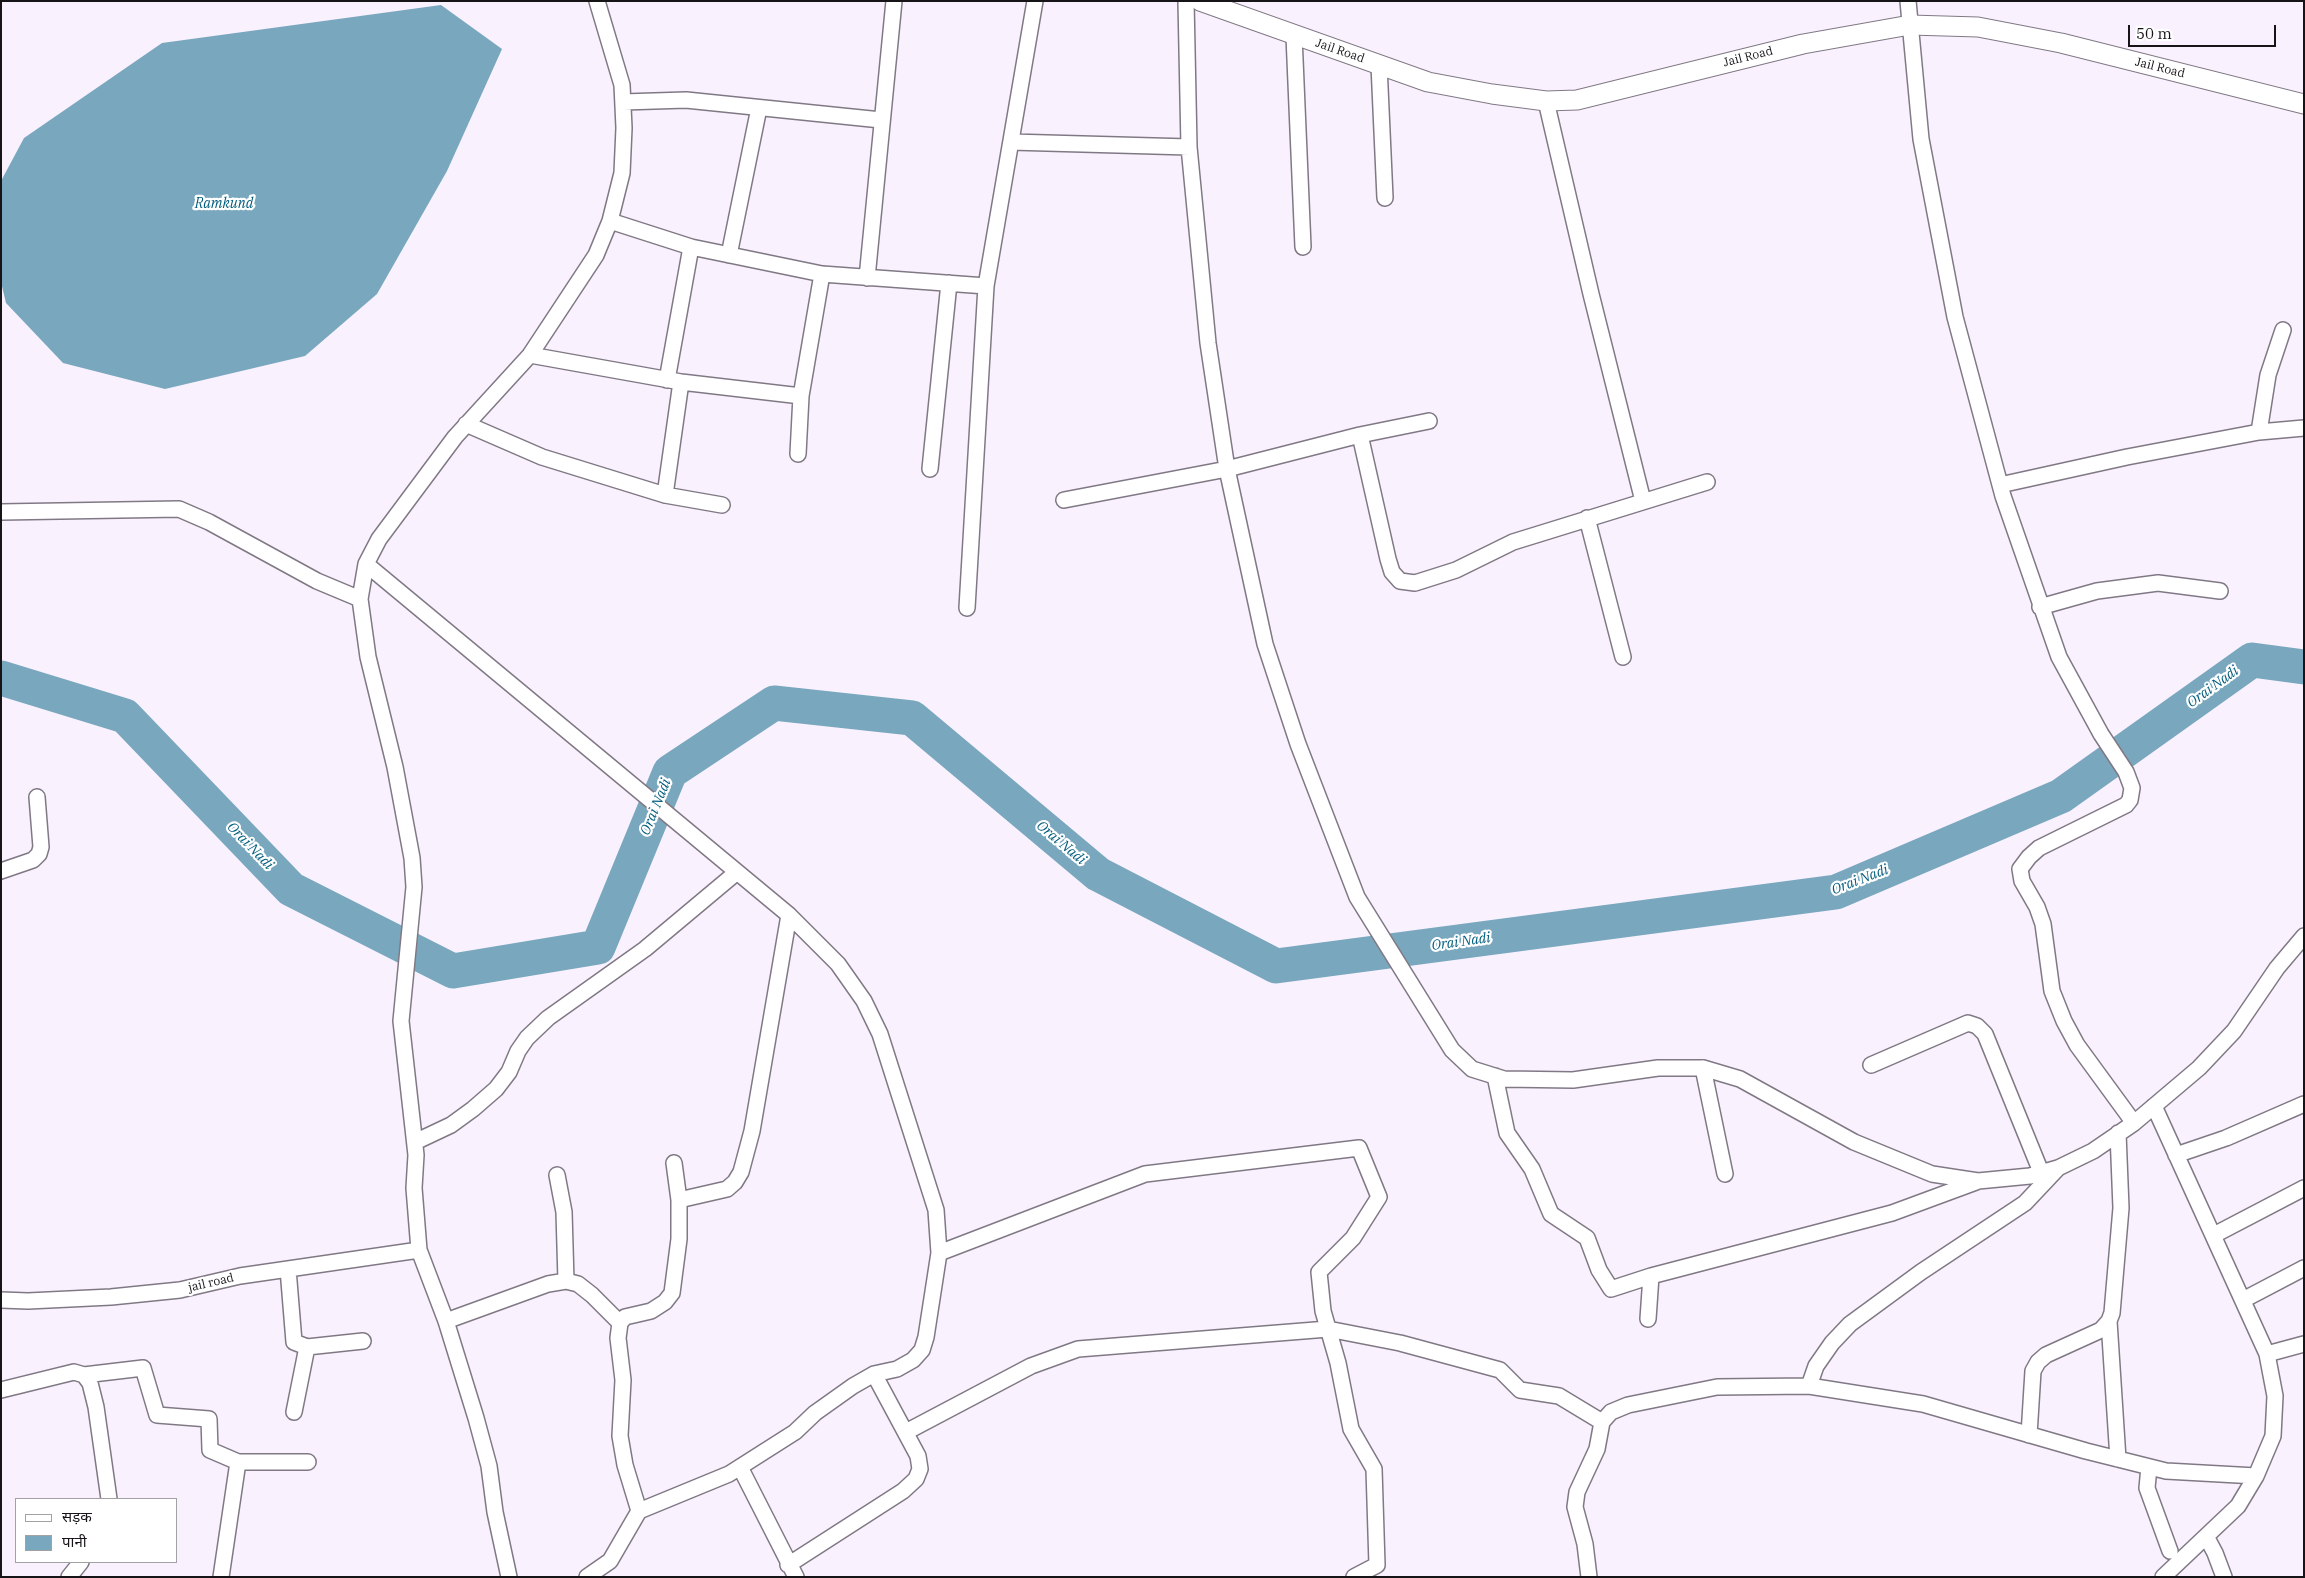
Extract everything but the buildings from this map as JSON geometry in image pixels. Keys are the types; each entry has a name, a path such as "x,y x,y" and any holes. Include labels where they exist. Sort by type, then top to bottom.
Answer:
{"street":[{"path":"509,1577 495,1512 490,1466 446,1321 419,1250 414,1188 416,1155 402,1021 414,887 412,858 397,776 368,657 360,599 366,564 379,539 466,424 530,355 596,255 610,221 622,173 622,85 597,1"},
{"path":"867,278 894,1"},
{"path":"967,608 986,286 1035,1"},
{"path":"1186,1 1189,147 1208,343 1226,469 1265,644 1298,744 1358,898 1420,1001 1458,1056 1472,1069 1504,1079 1572,1080 1658,1068 1703,1068 1740,1078 1854,1142 1895,1160 1932,1174 1978,1182"},
{"name":"Jail Road","path":"1200,1 1294,36 1428,82 1546,102 1577,100 1803,44 1910,25 1978,27 2061,43 2304,104"},
{"path":"1908,1 1921,139 1955,317 2000,485 2040,607 2059,657 2101,734 2126,772 2132,788 2130,800 2126,805 2039,848 2028,856 2020,869 2022,881 2037,907 2043,924 2052,991 2064,1021 2077,1045 2134,1123"},
{"path":"1294,36 1303,248"},
{"path":"1379,65 1385,198"},
{"path":"623,102 686,100 881,120"},
{"path":"1546,102 1591,294 1643,501"},
{"path":"729,255 759,108"},
{"path":"1011,142 1189,147"},
{"path":"610,221 691,247 822,274 986,286"},
{"path":"665,495 674,381 691,247"},
{"path":"798,454 801,396 822,274"},
{"path":"930,469 949,283"},
{"path":"2259,432 2268,374 2282,330"},
{"path":"530,355 674,381 801,396"},
{"path":"1064,500 1226,469 1360,435 1429,421"},
{"path":"466,424 542,456 665,495 722,505"},
{"path":"2000,485 2127,457 2259,432 2304,428"},
{"path":"1360,435 1388,559 1392,572 1400,581 1415,583 1456,570 1513,542 1707,482"},
{"path":"1,512 179,508 209,522 317,581 360,599"},
{"path":"1587,518 1623,657"},
{"path":"366,564 639,789 789,916 838,964 864,1001 880,1034 936,1210 939,1253 926,1337 922,1350 913,1360 874,1374 852,1386 815,1413 795,1432 740,1467 694,1491 639,1511 610,1561 587,1577"},
{"path":"2040,607 2097,591 2158,583 2220,591"},
{"path":"1,871 33,860 39,854 41,847 37,797"},
{"path":"415,1142 451,1125 496,1090 509,1072 518,1051 527,1038 548,1018 645,949 737,872"},
{"path":"679,1200 727,1189 735,1182 741,1172 752,1131 789,916"},
{"path":"1495,1076 1507,1133 1532,1169 1550,1214 1587,1238 1599,1270 1611,1289 1651,1276 1892,1213 1978,1182 2030,1176 2058,1168 2093,1151 2134,1123 2199,1068 2234,1030 2277,968 2304,936"},
{"path":"1871,1065 1968,1024 1977,1026 1985,1034 2041,1172"},
{"path":"1703,1068 1726,1174"},
{"path":"2176,1155 2226,1138 2304,1104"},
{"path":"2154,1106 2267,1354 2275,1396 2274,1436 2256,1476 2238,1506 2207,1538 2163,1577"},
{"path":"2029,1435 2033,1372 2038,1362 2046,1355 2101,1330 2109,1321 2112,1313 2121,1208 2118,1134"},
{"path":"939,1253 1145,1174 1359,1148 1379,1197 1353,1238 1319,1272 1323,1311 1338,1363 1351,1429 1374,1469 1377,1565 1354,1577"},
{"path":"639,1511 624,1465 620,1436 623,1380 618,1338 620,1323 625,1317 651,1310 664,1302 672,1294 679,1239 679,1200 674,1163"},
{"path":"1809,1386 1816,1366 1832,1343 1850,1324 1921,1272 2025,1203 2058,1168"},
{"path":"557,1175 564,1212 566,1281"},
{"path":"2214,1235 2304,1188"},
{"name":"jail road","path":"1,1300 28,1302 160,1292 288,1269 419,1250"},
{"path":"2243,1300 2304,1268"},
{"path":"288,1269 294,1342 307,1346 363,1341"},
{"path":"1648,1318 1651,1276"},
{"path":"446,1321 548,1284 566,1281 578,1284 620,1323"},
{"path":"2109,1321 2118,1459"},
{"path":"906,1432 1031,1366 1078,1349 1328,1329 1400,1343 1500,1370 1520,1390 1559,1396 1602,1422"},
{"path":"2267,1354 2304,1344"},
{"path":"294,1412 307,1346"},
{"path":"1,1390 74,1372 84,1375 143,1368 157,1415 209,1419 210,1450 238,1462 308,1462"},
{"path":"740,1467 792,1571 904,1491 916,1479 920,1469 918,1456 874,1374"},
{"path":"84,1375 90,1383 96,1407 109,1498"},
{"path":"1589,1577 1585,1544 1575,1507 1577,1492 1597,1450 1602,1422 1611,1412 1628,1405 1717,1387 1809,1386 1924,1404 2029,1435 2166,1471 2256,1476"},
{"path":"222,1577 238,1462"},
{"path":"2149,1467 2147,1488 2170,1551"},
{"path":"2207,1538 2224,1577"},
{"path":"69,1577 80,1563"}],"water":[{"name":"Ramkund","path":"441,5 502,49 447,171 377,294 305,356 165,389 63,363 6,303 1,282 1,181 24,138 162,43"}],"waterway":[{"name":"Orai Nadi","path":"1,678 125,716 291,889 453,971 598,947 670,772 774,703 912,718 1098,874 1276,966 1836,892 2061,796 2252,660 2304,667"}]}
